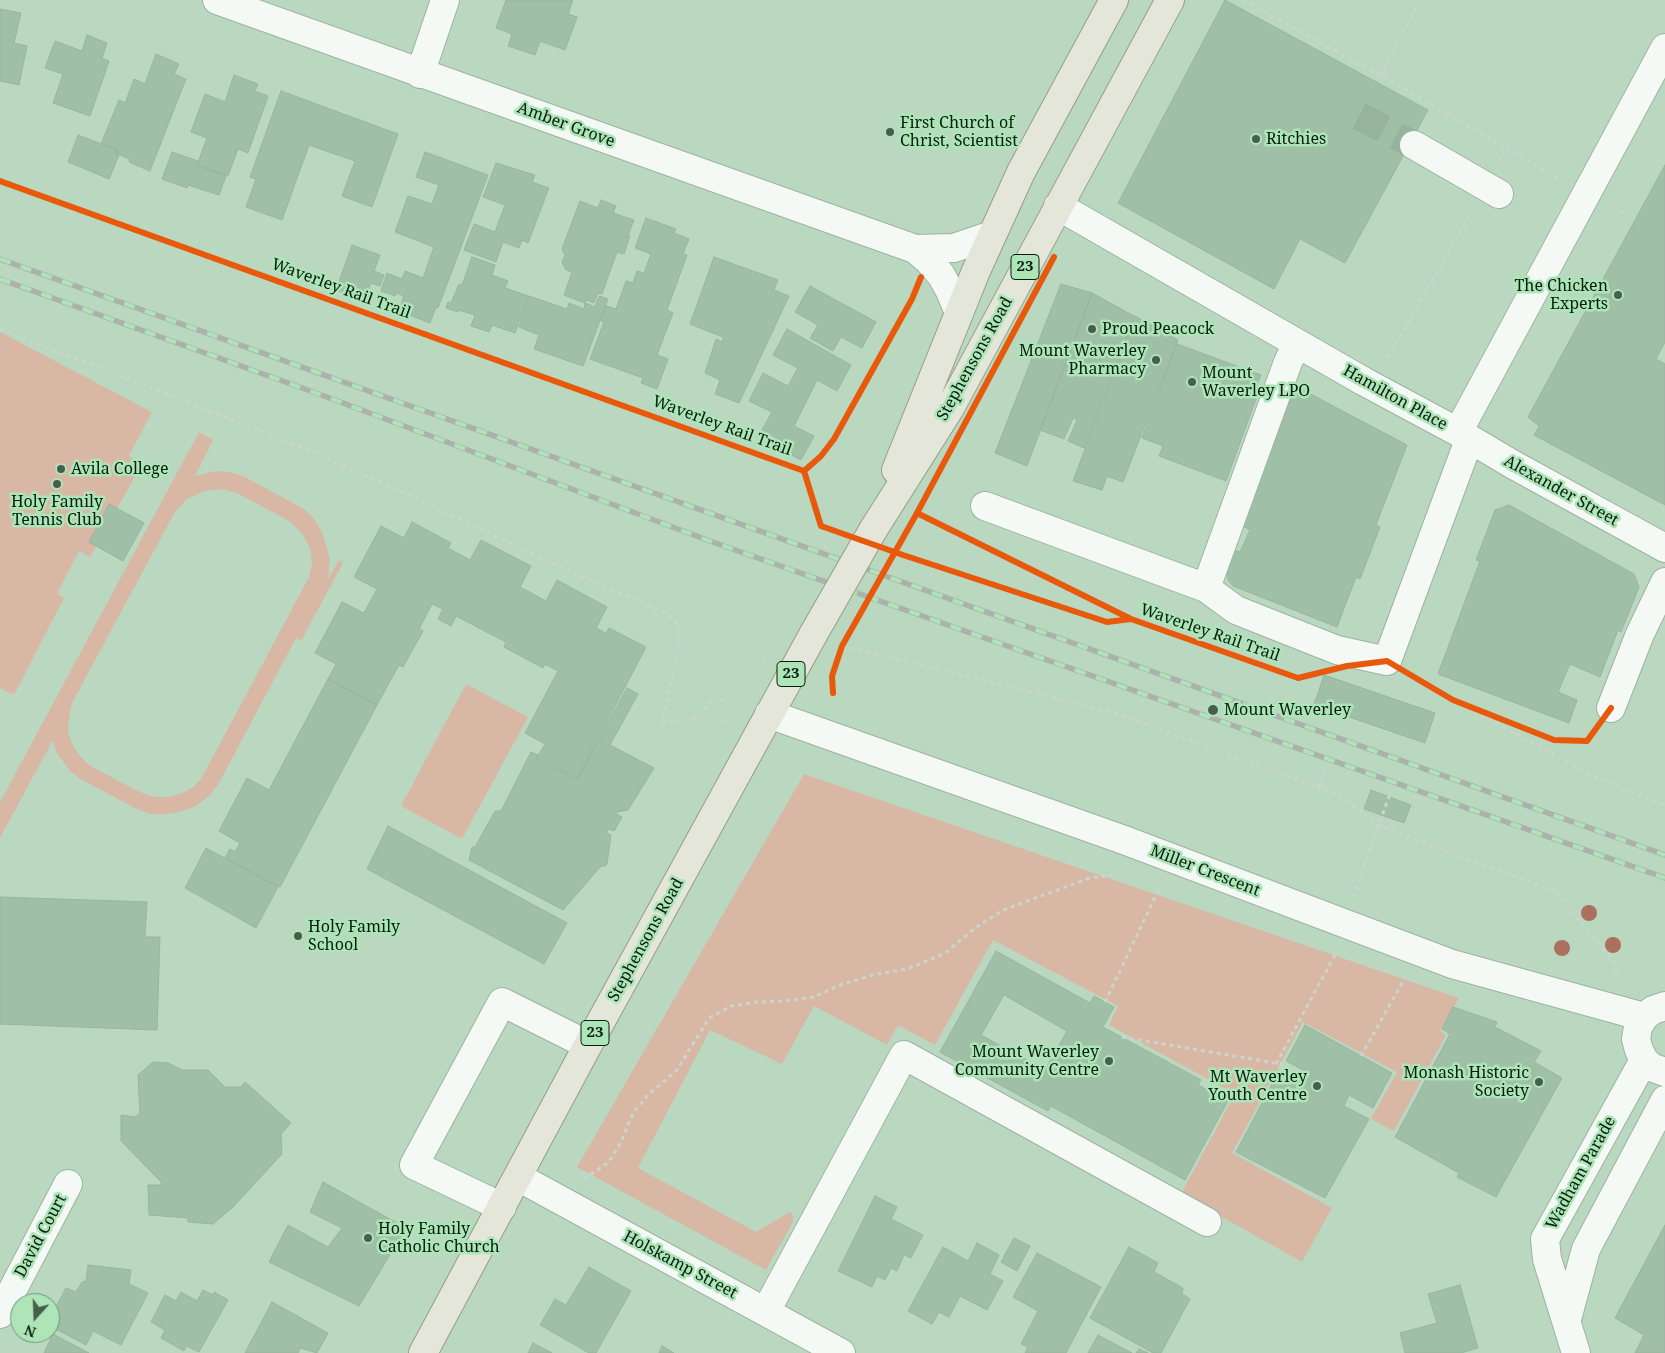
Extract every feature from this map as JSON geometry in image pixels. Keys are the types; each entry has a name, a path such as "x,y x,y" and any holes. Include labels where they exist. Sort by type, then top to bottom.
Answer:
{"main road":[{"name":"Stephensons Road","path":"873,530 992,235 1021,172 1114,0"},
{"name":"Stephensons Road","path":"423,1353 588,1045 769,714 873,530 950,408 1170,0"}],"street":[{"name":"Amber Grove","path":"217,0 915,250 928,260 941,275 959,313"},
{"path":"420,74 445,0"},
{"name":"Hamilton Place","path":"985,506 1206,588 1236,610 1337,650 1387,661 1463,436 1586,194 1665,48"},
{"path":"1414,145 1492,190"},
{"name":"Hamilton Place","path":"1058,206 1297,344 1463,436"},
{"name":"Amber Grove","path":"915,250 954,248 992,235"},
{"path":"1206,588 1288,362 1297,344"},
{"name":"Alexander Street","path":"1463,436 1665,548"},
{"path":"1611,708 1640,634 1665,582"},
{"name":"Miller Crescent","path":"769,714 1171,858 1341,936 1420,952 1452,964 1655,1011"},
{"path":"502,1207 414,1165 502,1002 588,1045"},
{"path":"1654,1066 1639,1050 1636,1039 1638,1027 1655,1011"},
{"path":"766,1311 904,1055 1207,1222"},
{"name":"Wadham Parade","path":"1576,1353 1547,1259 1545,1239 1654,1066"},
{"path":"1567,1319 1586,1249 1665,1100"},
{"name":"Holskamp Street","path":"518,1177 841,1353"},
{"name":"David Court","path":"0,1314 68,1184"}],"path":[{"path":"1243,0 1380,75 1586,194 1630,216"},
{"path":"1380,75 1420,0"},
{"path":"1388,358 1492,190 1506,148"},
{"path":"0,329 297,446 396,489 582,577 666,613 679,625 677,658 662,722 698,719 714,696 730,704"},
{"path":"840,654 847,638"},
{"path":"842,646 1114,713 1337,794 1379,826 1555,891 1618,967 1616,976"},
{"path":"755,655 765,660"},
{"path":"1446,696 1599,779 1665,805"},
{"path":"1453,700 1518,726"},
{"path":"720,720 728,726"},
{"path":"1320,788 1326,768"},
{"path":"1276,1064 1341,936 1392,791"},
{"path":"1105,1002 1157,895 1171,858"},
{"path":"580,1182 609,1162 621,1142 633,1113 647,1096 677,1070 709,1018 731,1006 814,997 840,985 877,974 907,969 944,954 975,928 1003,910 1090,878 1118,874"},
{"path":"1361,1056 1420,952"},
{"path":"1122,1037 1280,1064 1307,1080"}],"shaded area":[{"name":"Holy Family Tennis Club","path":"0,332 152,412 129,456 142,464 90,557 79,551 57,594 64,598 14,695 0,688"},
{"path":"199,432 213,440 195,476 216,471 230,472 245,477 304,509 314,519 322,532 330,559 328,579 339,560 343,563 301,641 296,638 218,785 209,796 196,806 183,811 167,814 150,814 82,780 71,772 56,752 53,740 0,838 0,802","holes":["223,489 239,494 291,522 303,535 310,548 312,563 309,577 201,779 192,788 180,794 168,797 155,797 140,792 90,766 80,756 73,746 68,732 72,703 175,512 187,499 204,491"]},
{"path":"466,684 528,717 462,839 401,806"},
{"path":"804,774 1459,998 1440,1031 1446,1035 1394,1131 1371,1119 1397,1072 1303,1022 1232,1153 1332,1208 1302,1262 1181,1194 1235,1094 1109,1025 1118,1006 993,940 935,1045 898,1025 887,1045 814,1006 782,1064 710,1030 638,1168 756,1232 790,1212 793,1215 793,1222 766,1270 577,1167"}],"building":[{"path":"506,0 573,0 568,14 577,17 565,50 540,41 535,55 508,46 512,34 496,28"},
{"path":"1225,0 1428,110 1345,263 1300,239 1274,289 1118,203"},
{"path":"0,9 21,13 14,43 27,46 19,85 0,81"},
{"path":"87,35 107,43 102,58 109,61 90,116 53,103 63,74 45,68 55,41 82,51"},
{"path":"156,54 179,64 174,74 186,79 150,171 129,162 130,159 115,153 117,150 101,144 119,100 125,103 134,79 145,84"},
{"path":"234,75 258,84 255,91 268,96 248,153 238,149 228,176 197,165 207,138 191,132 205,94 225,102"},
{"path":"281,91 398,134 372,207 342,196 355,161 309,145 282,220 246,207 256,179 250,177"},
{"path":"78,135 117,150 115,153 119,155 109,179 68,162"},
{"path":"172,152 198,161 196,165 226,176 219,195 188,185 187,188 162,179"},
{"path":"425,152 488,175 438,308 436,307 430,323 399,311 404,296 397,293 395,296 381,291 387,273 402,279 405,271 423,278 434,247 395,232 408,196 432,204 439,185 416,177"},
{"path":"496,163 535,175 532,182 549,188 528,243 522,240 519,248 503,242 496,262 464,250 474,224 495,232 505,205 483,197"},
{"path":"1665,165 1665,342 1656,359 1665,364 1665,505 1534,435 1539,426 1528,417"},
{"path":"601,200 616,206 613,213 634,220 628,235 630,236 624,254 617,252 602,294 598,293 594,303 586,300 585,303 564,295 572,272 566,270 562,262 565,255 562,249 580,201 598,208"},
{"path":"646,218 676,229 674,233 689,239 683,254 687,255 667,310 673,313 657,355 668,359 657,389 641,383 643,378 590,359 604,322 601,321 606,306 616,309 626,281 633,283 637,271 644,273 651,254 635,248"},
{"path":"352,245 380,255 374,271 384,275 380,286 371,283 364,300 336,290"},
{"path":"472,257 495,265 492,275 508,281 505,288 528,296 515,333 492,325 489,332 471,326 475,315 446,308 448,302 451,303 459,284 462,285"},
{"path":"714,257 778,280 774,290 789,296 739,403 715,394 720,380 705,373 716,339 723,342 723,337 690,324"},
{"path":"1061,284 1092,293 1027,466 995,453"},
{"path":"810,286 876,322 862,348 841,337 833,351 810,338 818,325 795,312"},
{"path":"1092,293 1134,316 1084,448 1068,441 1077,420 1073,418 1064,439 1040,430"},
{"path":"529,296 567,309 569,303 584,309 585,303 595,307 599,296 608,299 583,366 534,349 539,335 519,327"},
{"path":"1135,316 1178,340 1123,482 1107,476 1102,490 1073,481"},
{"path":"787,329 851,365 837,391 817,380 794,426 814,436 801,460 780,449 783,442 762,430 772,412 749,401 763,373 788,386 798,368 773,355"},
{"path":"1177,344 1261,375 1255,390 1259,391 1226,481 1159,456 1163,446 1142,438"},
{"path":"1301,389 1407,445 1376,525 1380,527 1360,579 1356,577 1337,627 1233,586 1228,580 1227,564 1233,550 1240,552 1250,530 1241,525 1263,466 1292,392"},
{"path":"109,504 144,523 123,561 89,542"},
{"path":"1509,505 1634,574 1639,587 1621,632 1618,630 1600,677 1570,664 1558,692 1577,700 1569,723 1438,674 1480,561 1476,560 1495,510"},
{"path":"412,522 451,543 448,548 470,560 481,540 531,566 520,587 546,601 557,580 607,607 596,628 606,633 609,628 646,647 577,779 537,758 545,744 525,733 558,671 545,664 543,668 504,647 506,642 456,616 451,626 438,619 443,609 432,604 419,629 423,631 403,667 399,665 377,705 328,679 336,664 315,653 342,602 364,613 377,589 354,577 381,526 404,538"},
{"path":"1324,675 1435,713 1425,743 1314,705"},
{"path":"328,679 377,705 280,887 225,858 230,849 235,852 240,843 219,831 247,778 269,790"},
{"path":"627,688 638,694 610,745 654,768 628,810 617,812 616,814 622,817 614,831 608,829 606,833 611,835 607,864 601,866 563,910 469,860 472,847 475,847 495,811 501,811 531,752 538,755 536,759 577,780"},
{"path":"1371,790 1411,805 1404,823 1364,809"},
{"path":"388,826 567,923 544,964 367,869"},
{"path":"206,848 278,887 256,928 185,888"},
{"path":"0,897 147,902 145,937 160,937 157,1030 0,1024"},
{"name":"Mount Waverley Community Centre","path":"996,951 1090,1003 1094,996 1114,1007 1103,1027 1201,1080 1198,1085 1228,1101 1185,1180 1051,1106 1048,1111 940,1052","holes":["1004,995 1067,1031 1045,1070 981,1035"]},
{"path":"1453,1007 1497,1022 1495,1027 1541,1051 1534,1062 1562,1078 1496,1197 1457,1177 1459,1173 1395,1137 1450,1034 1442,1029"},
{"path":"1305,1025 1392,1073 1373,1108 1349,1095 1344,1106 1369,1119 1325,1198 1236,1152 1279,1071 1304,1085 1311,1074 1286,1061"},
{"path":"153,1062 168,1063 182,1070 208,1070 225,1087 240,1087 245,1082 291,1123 281,1134 282,1154 233,1207 213,1224 188,1222 188,1218 149,1215 148,1185 162,1185 161,1182 121,1141 121,1115 135,1117 140,1113 138,1075"},
{"name":"Holy Family Catholic Church","path":"323,1182 406,1228 359,1306 269,1262 288,1225 328,1247 342,1228 310,1212"},
{"path":"875,1196 897,1207 891,1219 923,1235 911,1258 904,1255 897,1271 891,1268 885,1280 877,1276 872,1287 838,1271"},
{"path":"1665,1225 1665,1353 1635,1353 1644,1335 1615,1318"},
{"path":"1014,1238 1030,1246 1017,1271 1001,1262"},
{"path":"977,1243 999,1255 990,1274 1003,1281 987,1310 960,1296 949,1317 939,1312 932,1324 908,1311 943,1247 968,1261"},
{"path":"1129,1247 1158,1263 1154,1272 1183,1288 1182,1294 1190,1299 1161,1353 1153,1353 1090,1318"},
{"path":"1037,1253 1101,1287 1066,1353 1025,1353 1028,1347 1021,1344 1038,1311 1013,1297"},
{"path":"88,1265 131,1270 129,1284 148,1293 121,1345 93,1331 86,1345 60,1331 60,1300 66,1288 76,1292 82,1282 86,1281"},
{"path":"589,1267 631,1291 596,1353 589,1353 540,1325 555,1299 566,1305"},
{"path":"1460,1285 1478,1348 1461,1353 1405,1353 1400,1333 1437,1323 1428,1294"},
{"path":"203,1290 213,1295 214,1292 228,1300 199,1352 186,1346 184,1351 161,1338 165,1330 151,1322 165,1295 176,1301 181,1292 197,1301"},
{"path":"272,1302 328,1333 317,1353 300,1348 298,1353 245,1353"},
{"path":"1098,1335 1132,1353 1088,1353"},
{"path":"60,1338 89,1353 44,1353 49,1343 60,1343"},
{"path":"533,1343 552,1353 528,1353"},
{"path":"662,1346 674,1353 659,1353"},
{"path":"1139,1349 1148,1353 1136,1353"}],"tunnel":[{"path":"1359,116 1414,145"}],"railway":[{"path":"0,259 1665,855"},
{"path":"0,279 327,397 707,540 1665,878"}],"cycle path":[{"name":"Waverley Rail Trail","path":"0,181 804,471 821,526 1107,622 1131,619 1298,678 1347,666 1387,661 1453,700 1554,740 1587,741 1611,708"},
{"path":"833,693 832,676 842,646 917,513 1054,257"},
{"path":"804,471 821,456 834,439 912,299 921,277"},
{"name":"Waverley Rail Trail","path":"917,513 1131,619"}],"place":[{"name":"First Church of Christ, Scientist","path":"890,132"},
{"name":"Ritchies","path":"1256,139"},
{"name":"The Chicken Experts","path":"1618,295"},
{"name":"Proud Peacock","path":"1092,329"},
{"name":"Mount Waverley Pharmacy","path":"1156,360"},
{"name":"Mount Waverley LPO","path":"1192,382"},
{"name":"Avila College","path":"61,469"},
{"name":"Holy Family Tennis Club","path":"57,484"},
{"name":"Mount Waverley","path":"1213,710"},
{"name":"Holy Family School","path":"298,936"},
{"name":"Mount Waverley Community Centre","path":"1109,1061"},
{"name":"Monash Historic Society","path":"1539,1082"},
{"name":"Mt Waverley Youth Centre","path":"1317,1086"},
{"name":"Holy Family Catholic Church","path":"368,1238"}]}
